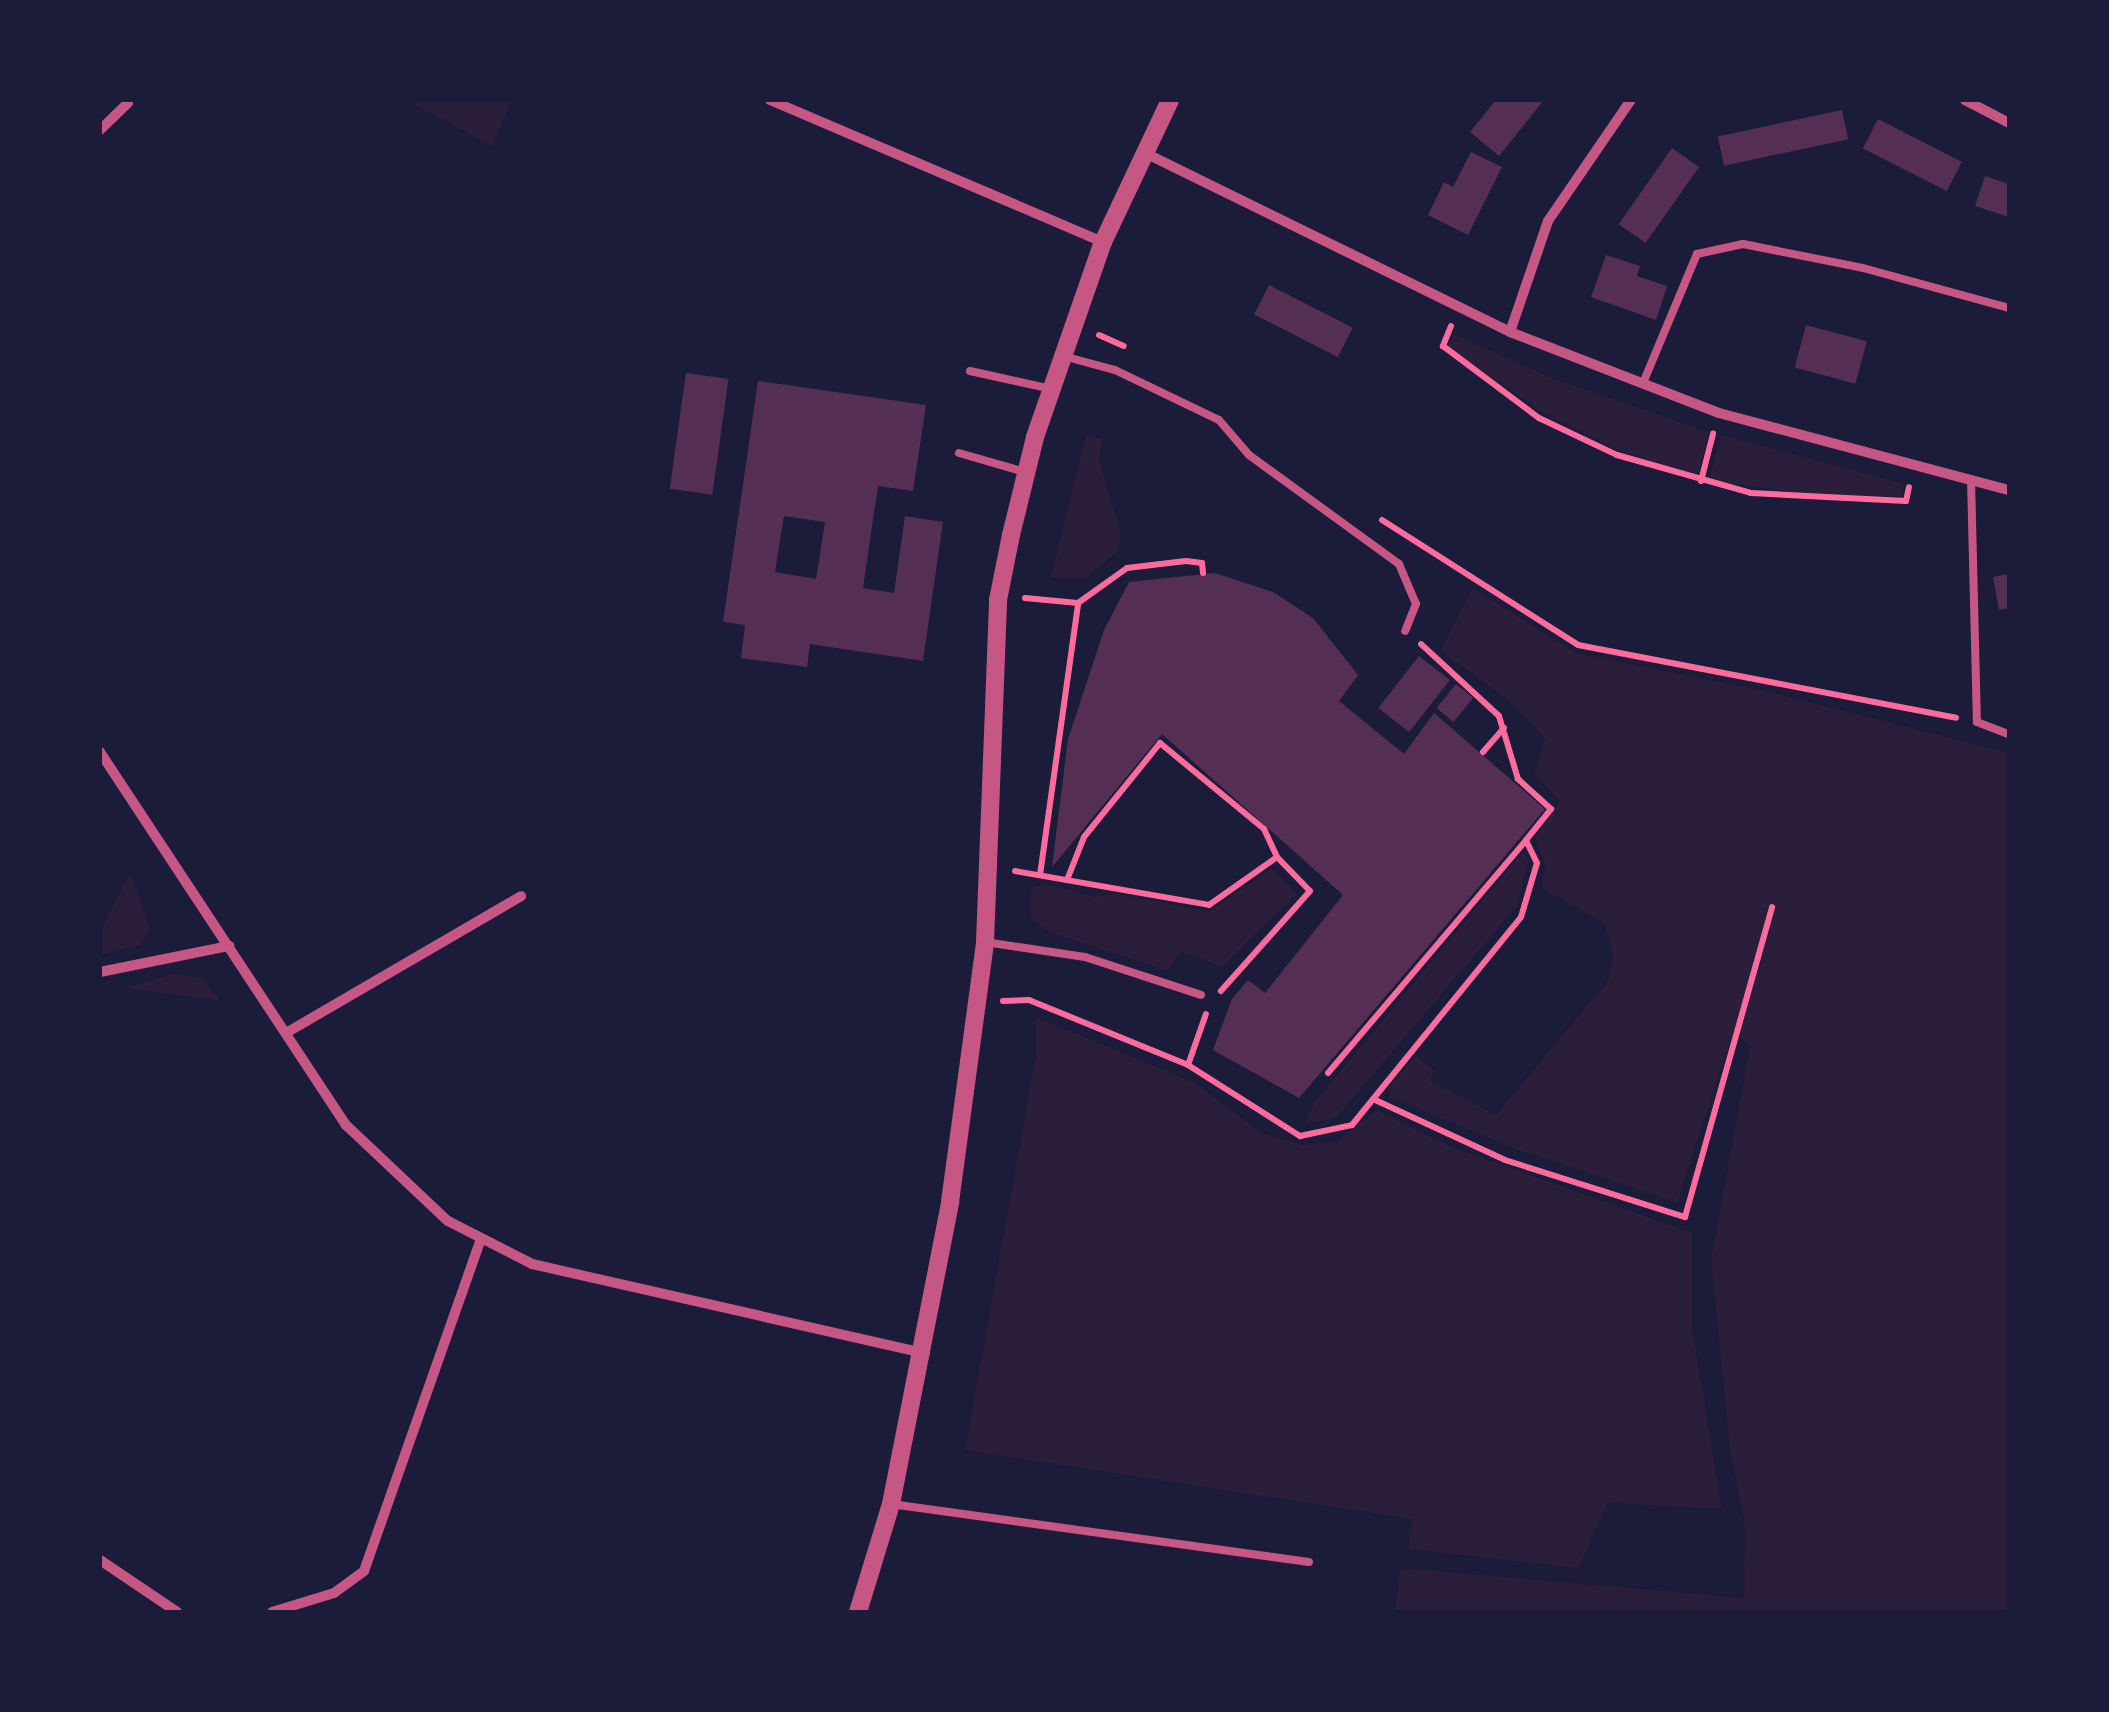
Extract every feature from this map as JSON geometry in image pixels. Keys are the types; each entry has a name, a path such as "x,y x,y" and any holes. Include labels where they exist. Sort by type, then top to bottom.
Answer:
{"street":[{"path":"770,100 1103,242"},
{"path":"858,1612 892,1504 926,1353 984,942 998,600 1025,472 1051,389 1103,242 1142,152 1170,100"},
{"path":"1510,332 1548,221 1631,100"},
{"path":"1965,100 2009,124"},
{"path":"100,130 128,102"},
{"path":"1142,152 1510,332 1643,384 1719,413 2009,490"},
{"path":"100,752 346,1125 407,1188 480,1241 532,1264 926,1353"},
{"path":"286,1033 521,896"},
{"path":"100,972 229,946"},
{"path":"272,1612 334,1593 364,1570 480,1241"},
{"path":"100,1560 169,1611"}],"lane":[{"path":"1643,384 1697,254 1743,244 1863,268 2009,308"},
{"path":"1063,356 1116,370 1218,420 1248,456 1400,564 1416,604 1405,631"},
{"path":"970,371 1051,389"},
{"path":"959,453 1025,472"},
{"path":"1971,479 1977,722 2009,734"},
{"path":"984,942 1085,957 1201,995"},
{"path":"892,1504 1309,1562"}],"path":[{"path":"1459,307 1443,346 1539,418 1617,455 1751,494 1906,501 1912,466"},
{"path":"1074,324 1136,351"},
{"path":"1702,481 1719,413"},
{"path":"1376,516 1578,644 1977,722"},
{"path":"998,600 1078,603 1127,568 1186,560 1202,563 1202,572"},
{"path":"1040,875 1078,603"},
{"path":"1328,1073 1550,809 1518,779 1504,728 1450,668 1405,631"},
{"path":"1483,752 1504,728"},
{"path":"1067,880 1084,837 1160,743 1264,829 1277,856 1310,891"},
{"path":"1188,1065 1300,1136 1352,1125 1521,917 1537,863 1526,840"},
{"path":"986,866 1209,905 1277,856"},
{"path":"1373,1099 1505,1160 1685,1217 1772,907"}],"shaded area":[{"path":"407,100 513,100 491,146"},
{"path":"1454,334 1552,378 1708,432 1698,477 1618,450 1544,413 1448,347"},
{"path":"1086,435 1102,439 1099,459 1121,534 1118,551 1085,579 1051,577"},
{"path":"1721,435 1904,484 1902,497 1797,493 1709,480"},
{"path":"1473,588 1576,653 1777,694 2009,753 2009,1612 1395,1612 1400,1568 1744,1598 1745,1526 1730,1450 1711,1260 1750,1047 1734,1030 1677,1203 1518,1150 1390,1097 1391,1085 1416,1055 1435,1071 1429,1080 1496,1115 1608,981 1613,958 1605,924 1541,887 1546,866 1535,837 1560,802 1534,774 1545,739 1511,702 1441,651"},
{"path":"1523,852 1529,861 1517,906 1336,1118 1304,1124 1314,1103"},
{"path":"1272,868 1297,894 1222,967 1181,951 1168,971 1049,932 1031,919 1031,889 1044,883 1093,897 1118,894 1209,912"},
{"path":"131,873 150,928 140,945 100,955 100,930"},
{"path":"174,974 202,978 221,1001 126,988"},
{"path":"1036,1017 1195,1083 1263,1134 1303,1145 1336,1142 1377,1110 1451,1147 1692,1233 1692,1327 1722,1509 1608,1503 1578,1568 1408,1549 1412,1519 965,1450 1036,1055"}],"building":[{"path":"1496,100 1544,100 1499,156 1470,132"},
{"path":"1842,110 1848,139 1724,166 1718,136"},
{"path":"1878,119 1962,162 1947,191 1863,148"},
{"path":"1672,148 1699,167 1646,243 1619,224"},
{"path":"1471,152 1502,167 1468,235 1428,215 1444,182 1453,187"},
{"path":"1985,176 2009,184 2009,217 1975,206"},
{"path":"1606,255 1640,266 1637,276 1667,286 1656,320 1591,297"},
{"path":"1269,285 1353,328 1338,357 1254,314"},
{"path":"1806,325 1867,341 1855,384 1795,368"},
{"path":"686,373 729,379 712,495 670,489"},
{"path":"758,381 926,405 913,491 878,486 863,588 894,593 905,516 943,522 923,661 810,644 807,667 741,658 745,625 723,622","holes":["784,516 825,522 816,579 775,572"]},
{"path":"1215,573 1273,592 1313,618 1358,675 1339,701 1404,754 1434,713 1545,809 1299,1098 1213,1050 1232,999 1248,980 1265,993 1343,895 1162,734 1052,867 1068,739 1104,630 1129,582"},
{"path":"2009,574 2009,608 1999,610 1993,577"},
{"path":"1419,656 1450,680 1409,732 1378,708"},
{"path":"1456,684 1473,698 1454,722 1436,708"}]}
